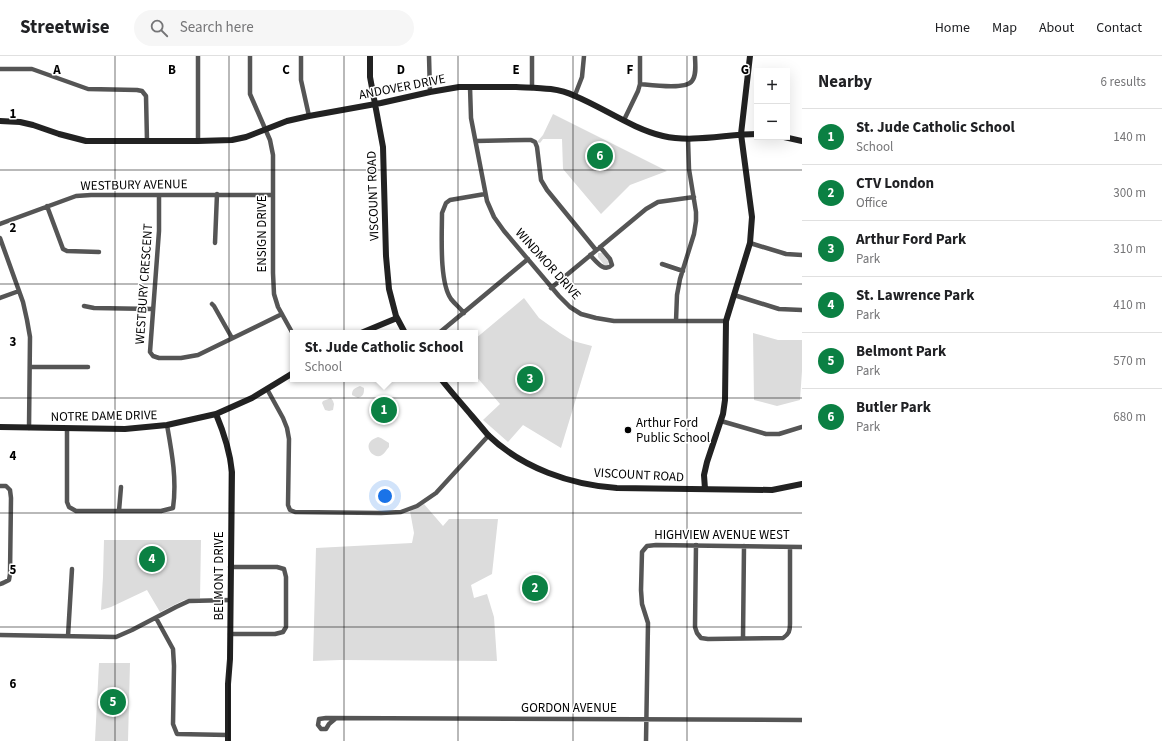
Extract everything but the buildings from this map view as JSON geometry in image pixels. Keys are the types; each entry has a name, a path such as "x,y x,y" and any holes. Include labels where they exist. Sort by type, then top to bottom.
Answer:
{"street":[{"path":"198,56 198,141"},
{"name":"ENSIGN DRIVE","path":"250,56 250,94 270,140 273,155 274,294 278,307 291,330"},
{"path":"301,56 301,80 309,116"},
{"name":"VISCOUNT ROAD","path":"370,56 370,77 383,148 386,256 389,289 397,318 403,330"},
{"path":"429,56 430,92"},
{"path":"532,56 532,88"},
{"path":"575,95 582,77 584,56"},
{"path":"624,120 640,84 640,56"},
{"path":"640,84 688,85 692,82 694,76 695,56"},
{"path":"705,489 704,475 723,414 725,400 726,321 750,243 752,217 741,134 750,56"},
{"path":"0,68 32,69 88,88 142,91 146,96 147,141"},
{"name":"ANDOVER DRIVE","path":"0,122 20,122 33,124 59,134 86,141 232,140 246,137 287,121 459,87 549,88 575,95 642,129 663,136 688,139 754,134"},
{"name":"WINDMOR DRIVE","path":"470,87 471,118 485,194 494,217 552,288 570,307 581,314 614,321 726,321"},
{"path":"790,138 802,141"},
{"path":"676,321 677,295 696,222 694,197 689,170 688,139"},
{"path":"476,142 525,140 535,142 541,180 547,190 598,248 610,259 612,265 609,268 602,267 590,255"},
{"name":"WESTBURY AVENUE","path":"0,224 76,196 159,194 273,195"},
{"name":"WESTBURY CRESCENT","path":"159,194 159,231 150,352 153,356 159,358 181,358 198,355 282,314"},
{"path":"215,243 217,194"},
{"path":"464,313 451,299 443,276 442,213 446,203 450,200 485,194"},
{"path":"552,288 646,209 658,202 694,197"},
{"path":"48,206 63,248 68,251 99,252"},
{"path":"0,238 19,291 30,337 29,428"},
{"path":"750,243 786,254 802,255"},
{"path":"444,330 528,259"},
{"path":"662,264 683,271"},
{"path":"0,298 19,291"},
{"path":"734,295 779,309 802,310"},
{"path":"212,304 232,338"},
{"path":"84,306 94,308 153,309"},
{"path":"368,330 397,318"},
{"path":"30,367 88,368"},
{"name":"NOTRE DAME DRIVE","path":"0,428 124,429 167,425 216,414 267,389 290,375"},
{"name":"VISCOUNT ROAD","path":"444,382 489,435 512,454 554,476 599,487 772,490 802,484"},
{"path":"267,389 287,428 289,439 288,505 290,510 295,512 381,514 401,512 416,506 436,492 489,435"},
{"name":"BELMONT DRIVE","path":"216,414 225,436 232,472 228,738"},
{"path":"721,421 766,434 779,434 802,427"},
{"path":"67,428 67,502 69,507 76,511 161,512 173,508 173,453 167,425"},
{"path":"0,486 6,486 10,490 11,498 10,574 9,580 0,584"},
{"path":"119,511 121,487"},
{"name":"HIGHVIEW AVENUE WEST","path":"646,741 648,623 642,604 642,552 647,546 656,545 802,547"},
{"path":"696,545 695,627 701,638 708,639 782,638 788,635 790,631 790,546"},
{"path":"743,638 744,546"},
{"path":"230,567 277,567 284,569 286,577 286,627 283,632 275,634 230,634"},
{"path":"68,636 72,569"},
{"path":"0,636 116,637 156,618 176,606 189,601 230,600"},
{"path":"156,618 173,649 173,724 177,734 228,738"},
{"name":"GORDON AVENUE","path":"335,719 802,720"}],"shaded area":[{"path":"553,114 667,171 630,185 601,214 563,169 562,139 543,139 540,143 537,142 543,135"},
{"path":"598,253 602,253 609,262 608,265 604,265 598,257"},
{"path":"524,298 539,318 560,333 573,341 592,346 561,448 523,425 508,442 483,420 500,404 478,378 478,336"},
{"path":"753,333 778,340 802,340 800,400 777,406 754,400"},
{"path":"360,386 364,388 364,393 358,398 352,395 352,393 354,389"},
{"path":"331,398 334,404 333,410 325,410 322,403 323,401"},
{"path":"378,437 389,443 389,447 382,455 375,456 370,450 369,443"},
{"path":"424,504 443,526 449,519 498,519 492,574 471,585 474,598 487,594 494,617 497,661 313,661 316,548 412,543 414,533 410,511"},
{"path":"104,540 201,540 200,598 184,600 160,612 147,590 111,607 101,610"},
{"path":"99,663 130,663 128,741 95,741"}],"place":[{"name":"Butler Park","path":"600,156"},
{"name":"Arthur Ford Park","path":"530,379"},
{"name":"St. Jude Catholic School","path":"384,410"},
{"name":"Arthur Ford Public School","path":"628,430"},
{"name":"St. Lawrence Park","path":"152,559"},
{"name":"CTV London","path":"535,588"},
{"name":"Belmont Park","path":"113,702"}]}
